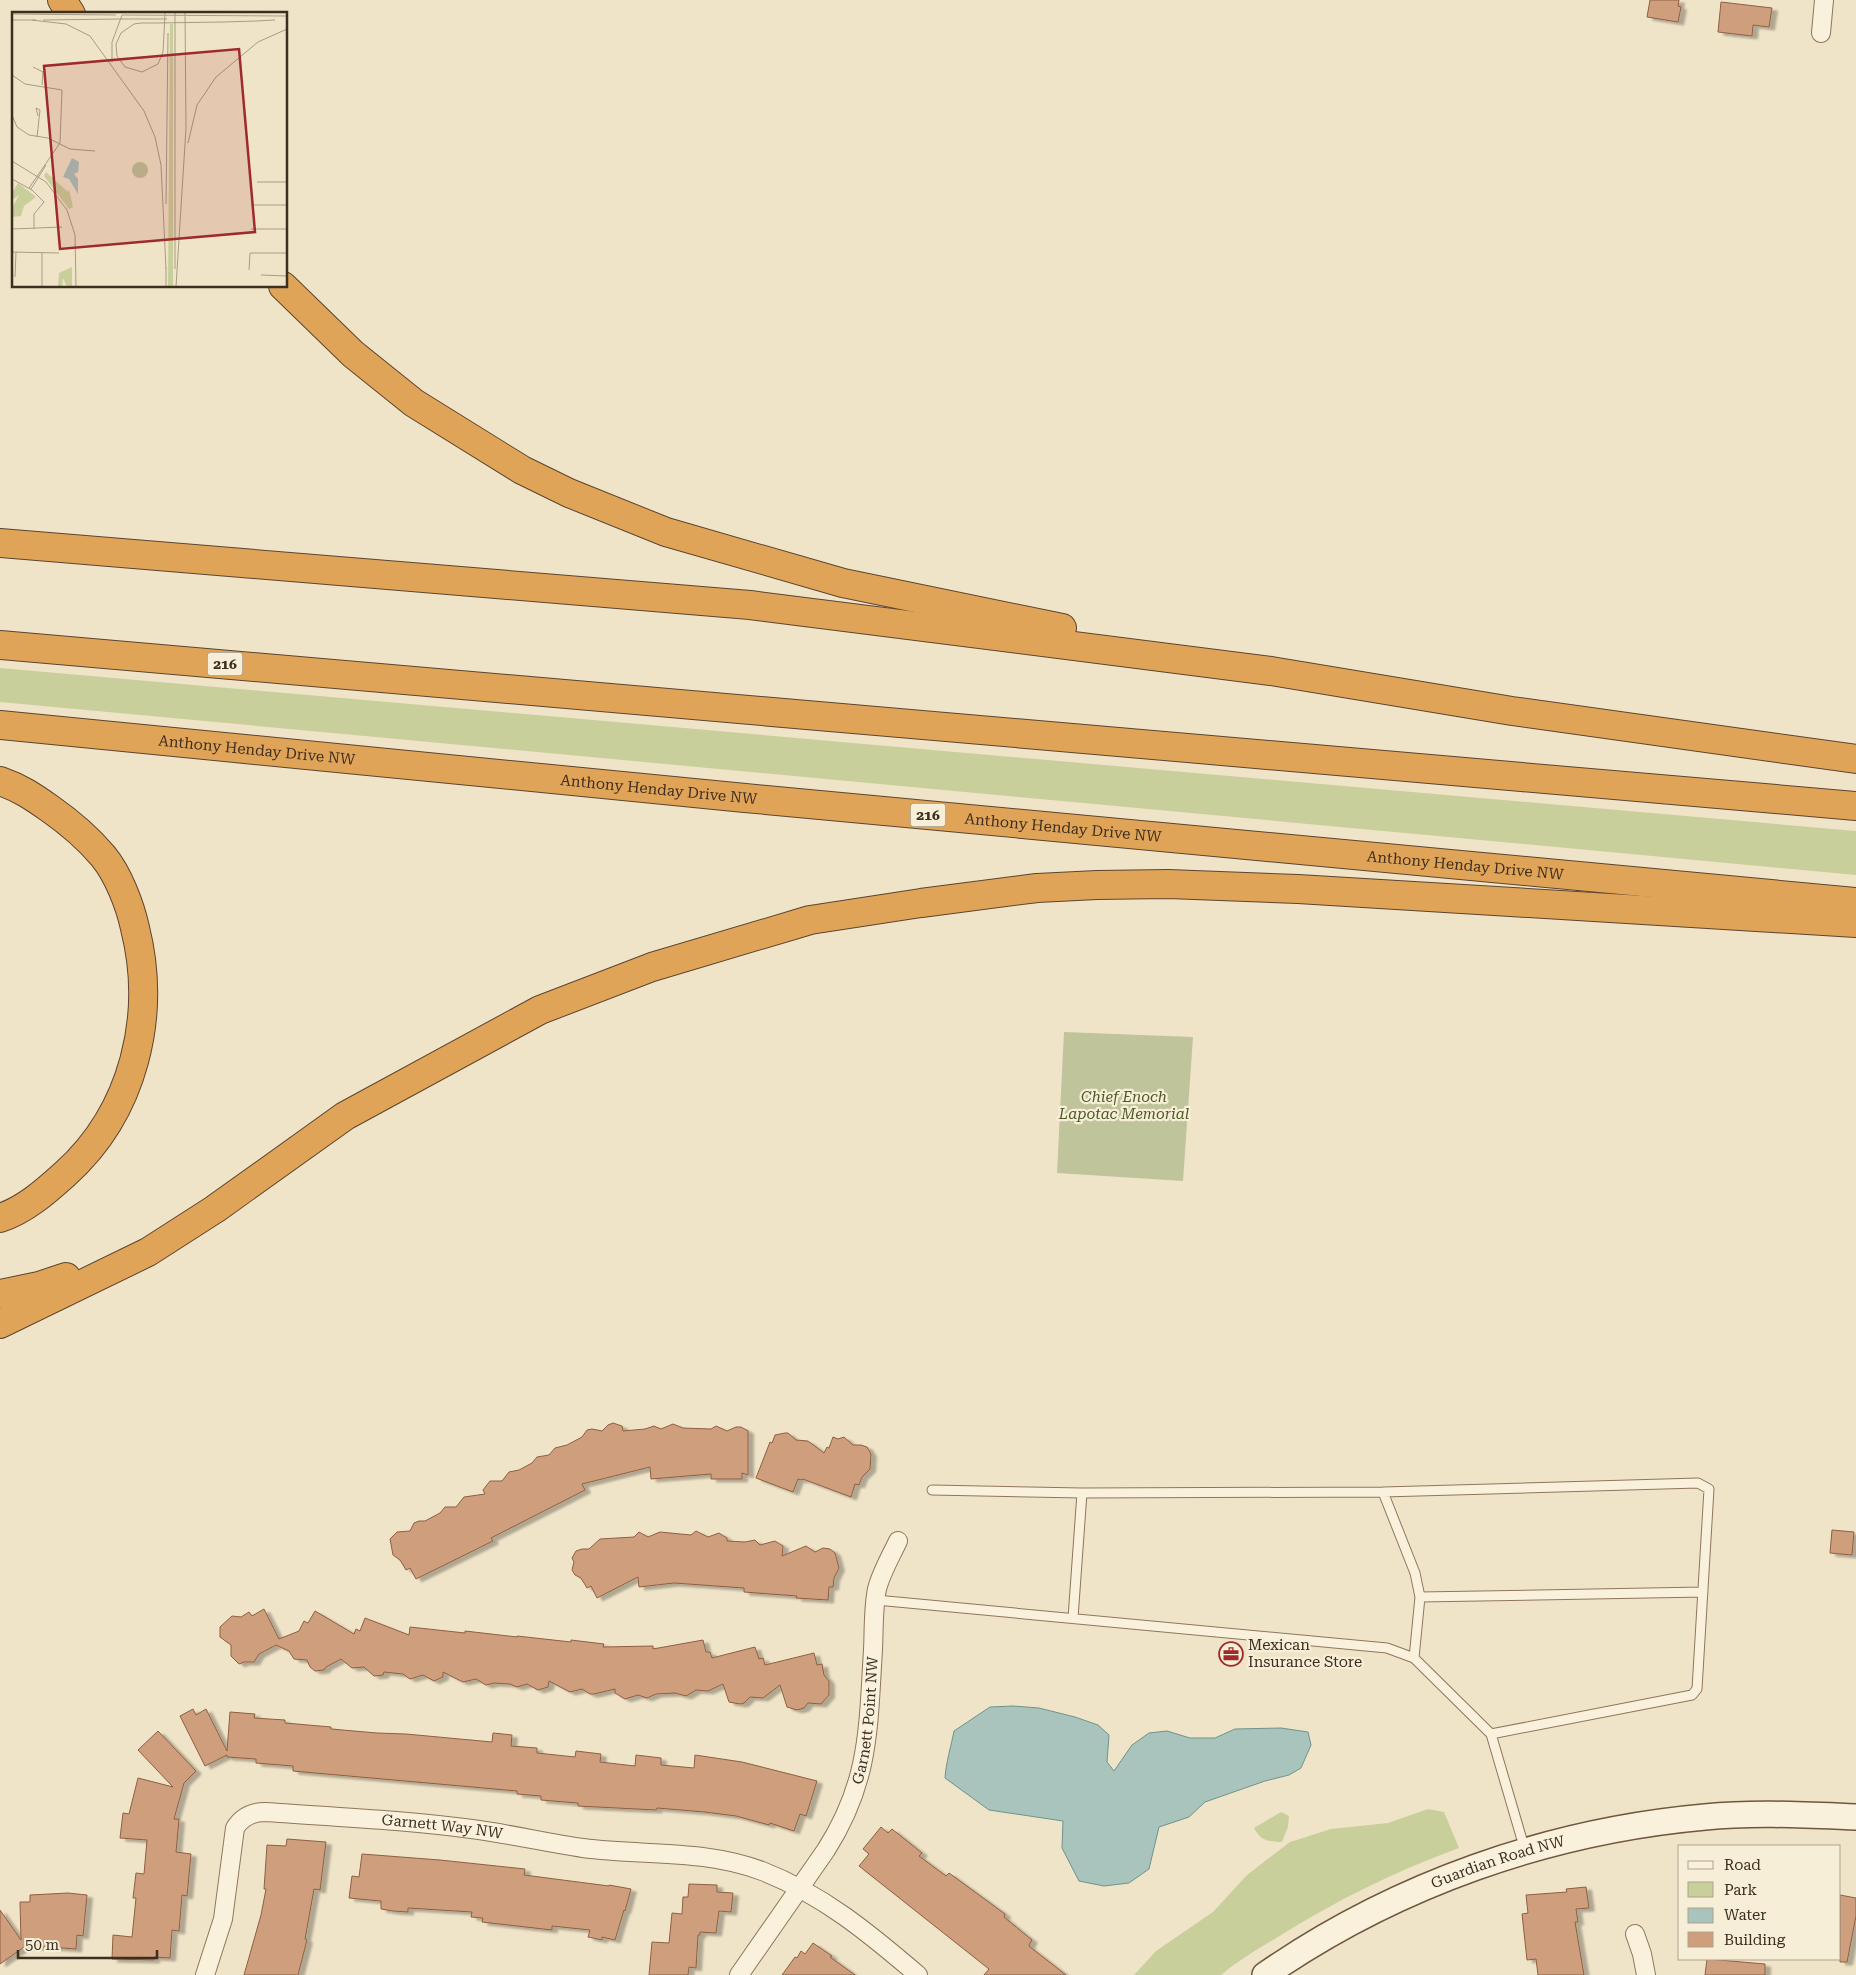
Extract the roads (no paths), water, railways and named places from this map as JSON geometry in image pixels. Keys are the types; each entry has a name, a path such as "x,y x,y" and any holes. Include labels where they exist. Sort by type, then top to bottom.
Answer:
{"highway":[{"path":"62,0 70,12"},
{"path":"286,288 353,354 414,403 522,470 569,493 666,532 843,583 1271,671 1512,711 1856,760"},
{"path":"0,543 750,605 1271,671"},
{"name":"216","path":"0,645 1856,806"},
{"name":"Anthony Henday Drive NW","path":"0,725 1856,902"},
{"path":"0,781 20,788 74,825 104,857 124,893 133,917 143,968 144,995 138,1050 128,1082 115,1111 98,1138 77,1163 44,1194 0,1218"},
{"path":"0,1324 148,1252 215,1209 345,1116 540,1010 652,966 810,920 920,902 1037,888 1168,884 1308,890 1856,923"},
{"path":"0,1294 39,1286 148,1252"}],"main road":[{"name":"Guardian Road NW","path":"1265,1975 1303,1950 1381,1907 1461,1872 1525,1850 1584,1835 1656,1822 1706,1816 1856,1817"}],"street":[{"path":"1821,33 1824,0"},
{"name":"Garnett Point NW","path":"799,1887 839,1829 853,1798 860,1776 869,1723 876,1600 881,1578 898,1541"},
{"name":"Garnett Way NW","path":"205,1975 227,1903 235,1828 239,1822 255,1812 444,1826 583,1848 708,1856 728,1860 760,1870 799,1887 836,1909 918,1975"},
{"path":"739,1975 799,1887"},
{"path":"1635,1934 1642,1954 1646,1975"}],"lane":[{"path":"932,1490 1082,1493 1383,1492 1698,1483 1709,1489 1697,1689 1692,1695 1491,1734"},
{"path":"1383,1492 1415,1573 1420,1597 1414,1658"},
{"path":"1073,1618 1082,1493"},
{"path":"1420,1597 1702,1592"},
{"path":"876,1600 1387,1648 1414,1658 1491,1734 1525,1850"}],"water":[{"path":"990,1707 1039,1708 1098,1725 1109,1735 1107,1762 1114,1771 1132,1745 1149,1733 1167,1731 1190,1738 1215,1738 1235,1729 1281,1728 1308,1732 1311,1745 1301,1768 1289,1775 1265,1781 1205,1802 1189,1817 1159,1827 1149,1869 1129,1883 1104,1886 1079,1881 1062,1848 1063,1821 989,1810 945,1778 954,1731"}],"place":[{"name":"Mexican Insurance Store","path":"1231,1654"}],"park label":[{"name":"Chief Enoch Lapotac Memorial","path":"1124,1106"}]}
